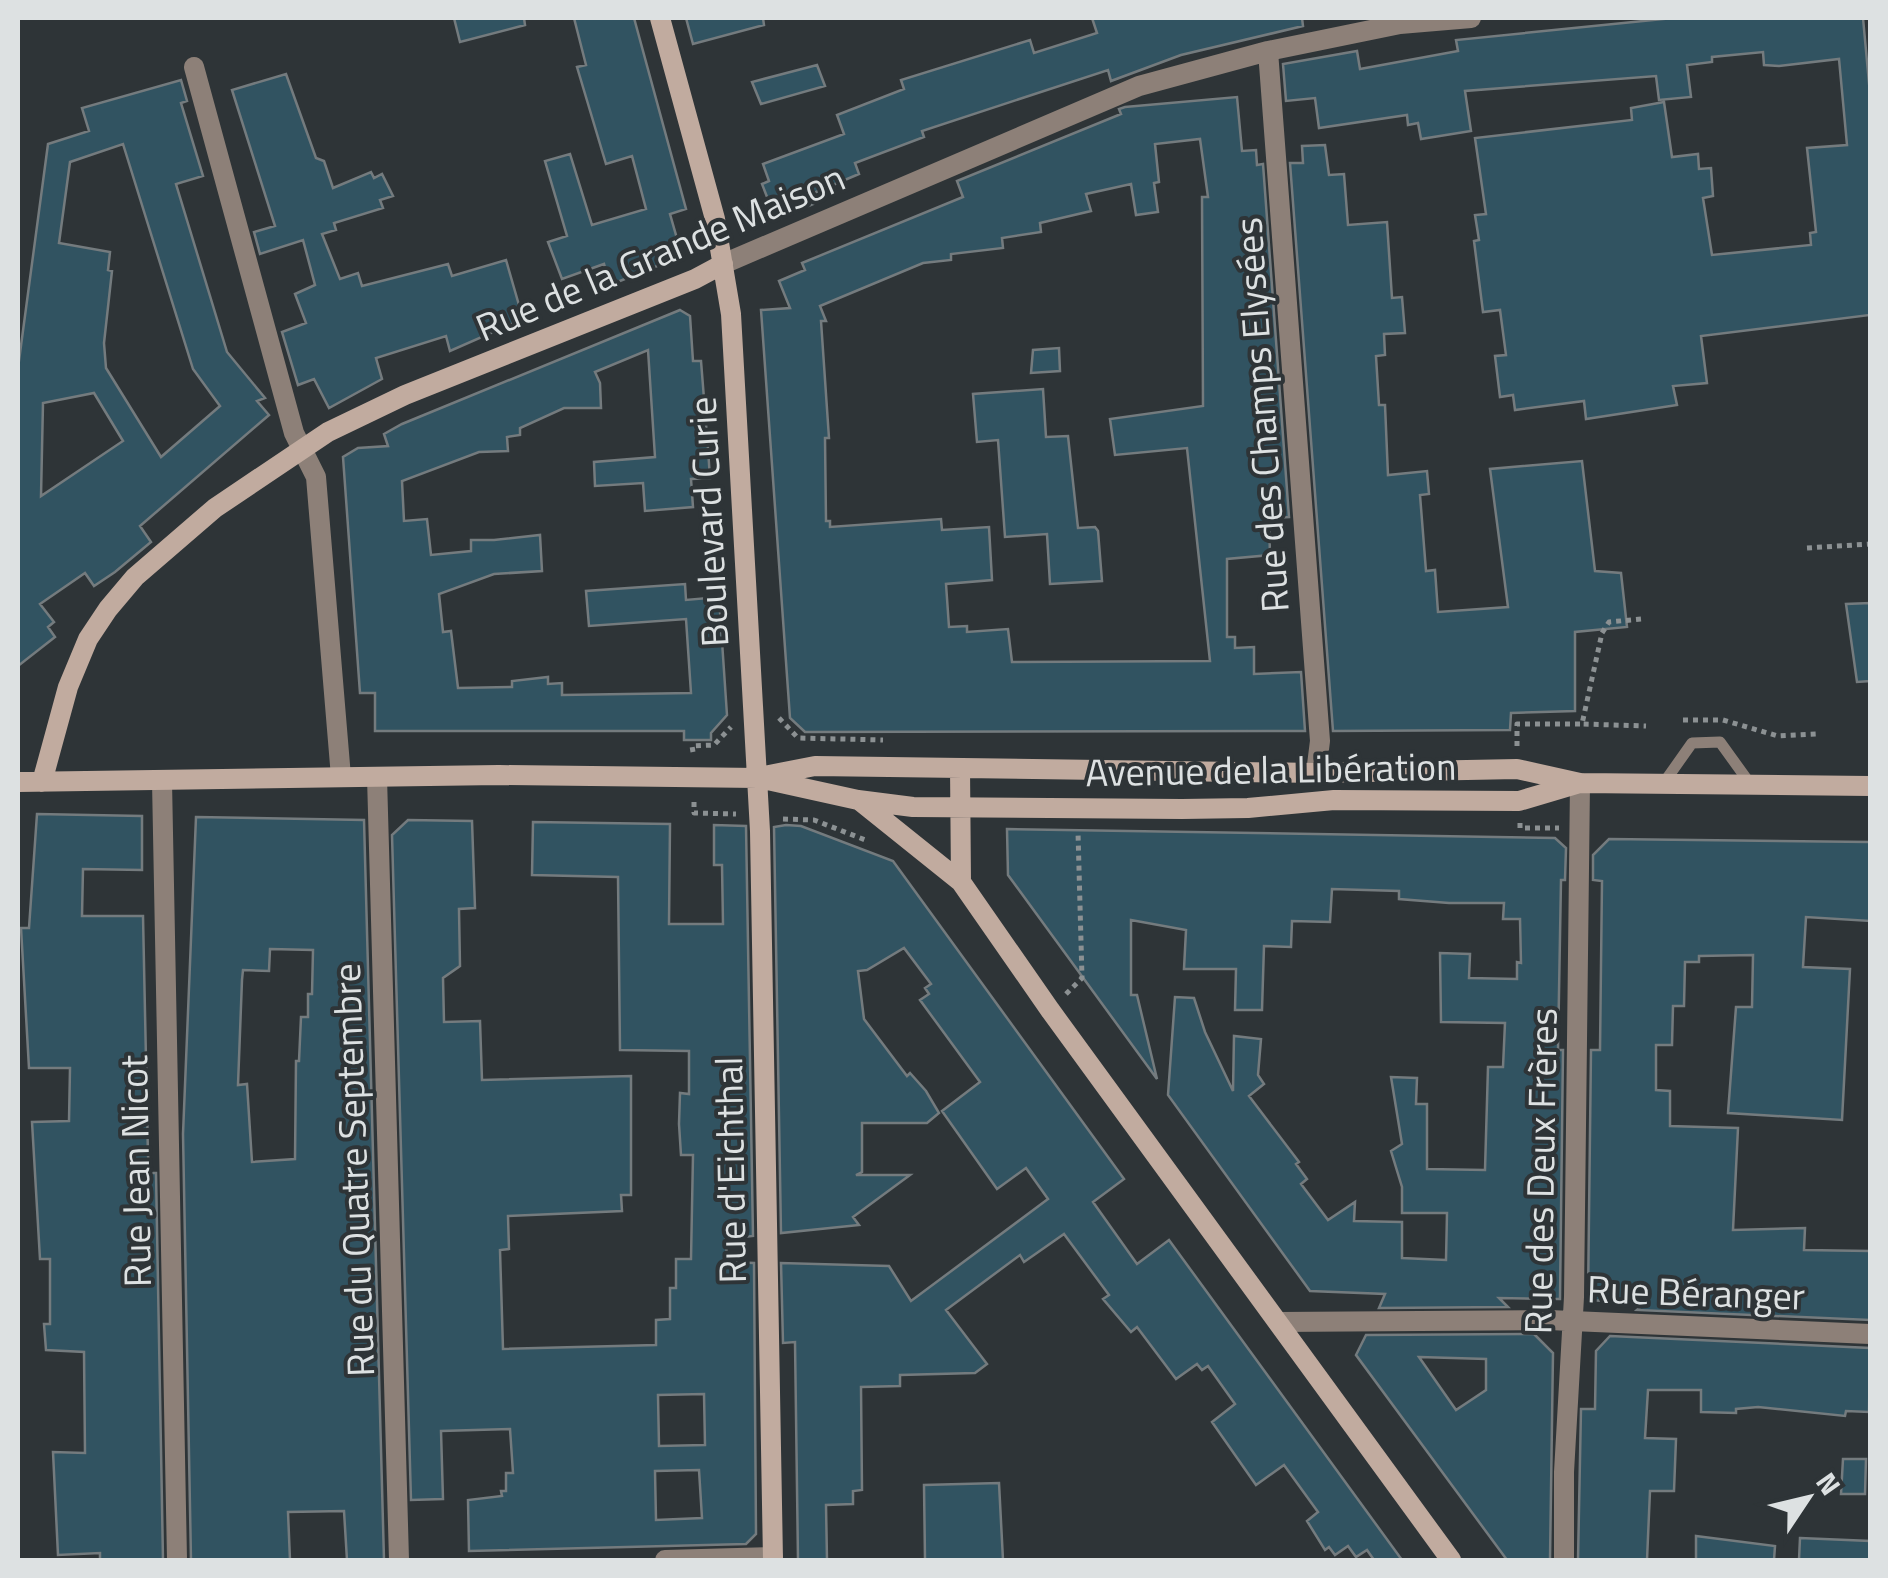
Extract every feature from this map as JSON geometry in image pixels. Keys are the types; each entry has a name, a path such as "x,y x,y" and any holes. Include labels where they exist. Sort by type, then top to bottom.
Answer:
{"main road":[{"name":"Boulevard Curie","path":"660,18 715,220 731,314 758,778"},
{"name":"Rue de la Grande Maison","path":"42,782 68,688 88,639 135,577 215,508 328,432 405,394 695,279 723,264"},
{"name":"Avenue de la Libération","path":"758,778 815,766 1316,773 1518,769 1580,783 1870,786"},
{"path":"960,768 961,882"},
{"path":"18,782 341,777 758,778"},
{"name":"Avenue de la Libération","path":"758,778 858,800 914,807 1077,808 1248,808 1334,800 1519,801 1580,783"},
{"name":"Rue d'Eichthal","path":"758,778 773,1559"},
{"path":"858,800 961,882 1451,1560"}],"street":[{"name":"Rue de la Grande Maison","path":"723,264 1140,86 1268,50 1400,24 1471,18"},
{"name":"Rue des Champs Elysées","path":"1268,50 1320,742 1316,773"},
{"path":"194,68 294,433 316,477 341,777"},
{"name":"Rue du Quatre Septembre","path":"377,777 399,1560"},
{"name":"Rue Jean Nicot","path":"162,781 177,1560"},
{"name":"Rue des Deux Frères","path":"1564,1560 1564,1472 1574,1322 1580,783"},
{"name":"Rue Béranger","path":"1278,1322 1574,1322 1870,1334"},
{"path":"664,1560 773,1559"}],"lane":[{"path":"1663,784 1692,743 1720,742 1752,785"}],"path":[{"path":"1807,548 1870,544"},
{"path":"1582,724 1608,622 1640,619"},
{"path":"779,718 798,738"},
{"path":"1683,720 1723,720 1778,736 1817,734"},
{"path":"692,752 692,746 714,745 737,721"},
{"path":"1517,759 1517,724 1646,726"},
{"path":"694,802 694,813 748,814"},
{"path":"1050,1010 1082,978 1077,808"},
{"path":"776,830 777,819 814,820 879,846"},
{"path":"1520,820 1520,828 1560,828"}],"building":[{"path":"454,18 524,18 525,25 460,42"},
{"path":"574,18 634,18 686,209 670,214 682,256 610,285 604,264 562,279 548,242 567,236 545,161 570,154 592,225 646,209 632,156 606,164 577,67 586,65"},
{"path":"686,18 763,18 764,25 693,44"},
{"path":"1092,18 1302,18 1303,26 1181,55 1111,81 1108,70 922,131 924,137 855,163 859,174 809,195 813,204 776,220 762,184 769,181 763,164 844,134 837,115 904,89 901,80 1030,40 1034,53 1097,33"},
{"path":"1673,18 1863,18 1870,94 1870,315 1701,336 1707,383 1673,386 1677,405 1586,419 1584,401 1515,410 1513,395 1500,397 1495,356 1506,355 1500,310 1483,312 1474,241 1479,240 1475,215 1486,214 1475,138 1632,120 1631,108 1664,102 1672,157 1698,154 1699,169 1711,168 1713,196 1703,198 1712,255 1811,245 1810,233 1816,232 1807,148 1847,145 1839,59 1779,66 1764,65 1763,52 1712,57 1712,62 1687,65 1691,97 1659,100 1656,76 1465,91 1471,131 1421,139 1418,123 1408,125 1407,115 1319,128 1315,98 1286,101 1283,64 1357,51 1360,69 1458,51 1456,40"},
{"path":"817,65 825,86 761,104 752,82"},
{"path":"286,74 316,158 324,161 333,188 371,172 374,178 382,174 393,196 380,200 383,208 334,223 336,230 322,234 340,279 358,273 362,286 448,264 452,276 506,260 523,319 450,351 446,336 376,358 382,379 329,408 314,379 298,385 282,332 306,323 295,294 315,285 303,240 260,254 254,232 275,226 232,90"},
{"path":"181,80 187,101 181,103 203,176 176,184 227,352 265,398 257,401 269,415 140,526 151,542 115,572 94,586 85,573 40,604 54,622 48,627 55,637 18,666 18,368 48,144 89,131 82,108","holes":["123,144 193,369 220,406 161,457 106,368 110,252 59,243 70,162","94,393 123,441 41,496 43,403"]},
{"path":"1237,97 1242,151 1256,150 1257,165 1263,164 1289,517 1269,518 1270,555 1227,559 1227,637 1235,637 1235,648 1254,647 1254,674 1301,672 1305,731 805,732 790,718 761,310 790,308 779,281 805,270 802,263 963,197 957,181 1121,114 1119,109","holes":["1200,139 1208,197 1202,197 1203,406 1110,419 1115,455 1187,448 1210,661 1012,662 1008,629 967,632 967,626 949,627 946,584 992,580 989,527 942,530 941,519 830,527 830,521 826,521 825,438 829,438 821,321 826,321 820,306 923,263 951,260 951,254 1003,248 1002,238 1041,232 1040,223 1091,211 1086,194 1131,184 1136,215 1158,212 1155,144"]},
{"path":"1325,145 1329,175 1344,174 1348,225 1387,222 1392,298 1402,297 1405,333 1384,334 1385,355 1376,356 1379,405 1385,405 1388,475 1427,471 1429,494 1420,495 1426,571 1435,570 1438,612 1508,607 1490,469 1582,461 1595,571 1621,573 1627,627 1575,632 1575,711 1511,713 1510,730 1333,731 1290,163 1303,163 1302,146"},
{"path":"680,310 690,316 693,361 701,361 710,478 691,479 693,507 645,511 643,483 595,486 594,462 655,457 648,350 595,372 600,383 601,408 564,408 520,428 520,435 507,437 508,451 479,452 402,481 404,521 427,519 431,555 471,551 471,540 540,535 542,571 494,574 439,594 443,632 451,631 458,688 512,687 512,681 548,677 548,684 562,683 562,695 691,693 686,619 589,626 586,591 685,584 686,600 719,597 727,715 711,733 711,740 684,740 684,731 375,731 375,693 360,693 343,457 358,448 388,446 384,434 402,424"},
{"path":"1059,348 1060,371 1031,373 1033,350"},
{"path":"1043,389 1046,437 1068,436 1078,528 1095,527 1098,531 1102,581 1050,584 1047,534 1005,537 998,440 977,442 973,394"},
{"path":"1870,603 1870,681 1857,682 1846,604"},
{"path":"37,814 142,816 142,870 83,869 82,916 143,916 148,1156 150,1173 156,1173 163,1560 100,1560 100,1553 58,1555 53,1452 85,1453 84,1352 46,1350 44,1324 50,1324 50,1259 40,1259 32,1122 69,1121 70,1068 29,1068 21,928 29,928"},
{"path":"196,817 364,820 384,1560 347,1560 344,1511 288,1512 290,1560 191,1560 183,1134","holes":["270,949 313,950 312,994 308,994 308,1017 301,1017 296,1061 295,1159 252,1162 247,1084 238,1085 243,970 269,971"]},
{"path":"408,820 472,821 475,908 459,909 460,966 443,978 444,1022 480,1021 482,1080 631,1076 631,1195 621,1195 622,1211 508,1216 509,1249 500,1250 503,1349 656,1345 656,1320 670,1319 670,1288 676,1288 676,1259 691,1259 693,1155 681,1155 679,1124 680,1093 689,1094 689,1051 620,1050 618,877 532,875 533,822 670,824 669,924 723,924 722,865 714,865 714,825 746,826 753,1236 726,1239 727,1262 754,1263 756,1534 746,1544 469,1551 468,1500 502,1496 501,1491 506,1491 506,1473 513,1473 510,1429 441,1431 443,1499 411,1500 392,835","holes":["704,1394 705,1445 659,1446 658,1395","699,1470 702,1518 656,1520 655,1471"]},
{"path":"801,826 893,861 1124,1179 1093,1202 1137,1264 1169,1240 1402,1560 1374,1560 1367,1550 1356,1557 1348,1546 1335,1555 1329,1547 1325,1550 1307,1521 1318,1512 1284,1465 1256,1485 1212,1422 1235,1404 1208,1366 1202,1370 1197,1364 1176,1379 1137,1327 1131,1332 1103,1299 1109,1295 1064,1234 1024,1262 1020,1255 946,1310 987,1364 975,1373 900,1375 900,1386 861,1387 862,1490 853,1491 853,1504 826,1505 827,1560 798,1560 795,1342 783,1343 781,1263 889,1266 911,1301 1048,1199 1026,1168 997,1189 942,1111 980,1082 920,1000 929,994 925,988 931,984 904,948 867,970 858,971 864,1019 907,1076 910,1073 926,1091 939,1113 927,1123 862,1123 862,1172 856,1175 910,1175 853,1217 859,1225 781,1233 774,827"},
{"path":"1007,829 1555,838 1566,848 1565,880 1561,880 1558,1050 1563,1050 1560,1299 1499,1298 1508,1307 1379,1308 1385,1294 1310,1291 1168,1095 1175,997 1194,998 1205,1032 1233,1091 1234,1036 1261,1039 1258,1075 1264,1084 1249,1096 1299,1162 1296,1164 1307,1179 1301,1184 1328,1220 1355,1202 1354,1221 1402,1222 1402,1258 1446,1260 1447,1213 1402,1213 1402,1187 1391,1151 1402,1144 1391,1077 1417,1078 1416,1104 1427,1104 1427,1169 1485,1170 1488,1067 1503,1067 1505,1023 1441,1022 1440,953 1470,954 1469,978 1517,979 1517,962 1521,963 1520,919 1503,919 1504,903 1399,899 1399,891 1332,889 1330,922 1292,921 1291,947 1264,946 1262,1010 1235,1010 1236,969 1184,969 1186,930 1131,920 1131,995 1137,995 1157,1079 1008,875"},
{"path":"1609,839 1870,842 1870,921 1806,917 1803,967 1850,969 1842,1120 1728,1113 1736,1007 1752,1007 1753,955 1699,956 1699,962 1685,962 1684,1006 1673,1006 1672,1045 1656,1045 1656,1090 1670,1091 1670,1126 1738,1128 1733,1230 1805,1228 1804,1250 1870,1251 1870,1320 1637,1310 1645,1303 1588,1300 1591,1050 1600,1050 1602,881 1593,880 1593,855"},
{"path":"1534,1334 1553,1353 1550,1560 1507,1560 1356,1355 1366,1335","holes":["1419,1357 1486,1359 1486,1390 1456,1410"]},
{"path":"1610,1336 1870,1348 1869,1412 1846,1411 1845,1416 1758,1407 1736,1409 1736,1413 1701,1412 1701,1390 1648,1390 1645,1438 1676,1439 1674,1491 1650,1491 1647,1560 1578,1560 1581,1409 1595,1409 1596,1351"},
{"path":"1843,1459 1866,1459 1865,1494 1841,1494"},
{"path":"999,1483 1003,1560 925,1559 924,1485"},
{"path":"1696,1536 1775,1546 1774,1560 1696,1560"},
{"path":"1800,1538 1870,1541 1870,1560 1799,1560"}]}
